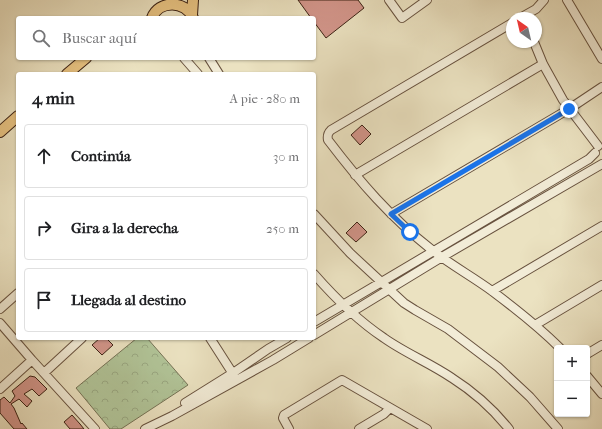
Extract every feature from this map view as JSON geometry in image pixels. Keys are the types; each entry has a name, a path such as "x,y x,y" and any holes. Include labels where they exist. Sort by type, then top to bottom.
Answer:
{"main road":[{"path":"192,16 193,0"},
{"path":"151,16 161,5 173,1 183,5 192,16"},
{"path":"69,72 84,60"},
{"path":"0,132 16,118"}],"street":[{"path":"390,1 402,18 427,0"},
{"path":"531,12 544,0"},
{"path":"567,0 602,59"},
{"path":"506,27 328,132 327,136 328,140 355,175 391,214 433,251 492,291 535,325 557,345"},
{"path":"316,334 442,257 602,164 597,160 598,148 569,109 553,83 536,48"},
{"path":"186,60 196,72"},
{"path":"210,60 218,72"},
{"path":"355,175 543,64"},
{"path":"391,214 569,109 602,87"},
{"path":"316,321 589,159 598,148"},
{"path":"316,216 350,253 389,290 415,310 454,333 498,367 530,397 558,429"},
{"path":"492,291 602,226"},
{"path":"316,276 343,306 384,339 465,387 490,407 509,429"},
{"path":"535,325 602,285"},
{"path":"0,309 16,295"},
{"path":"0,323 95,429"},
{"path":"44,373 80,340"},
{"path":"211,340 235,376"},
{"path":"144,429 172,416 235,376 268,350 284,340"},
{"path":"235,376 273,360 306,340"},
{"path":"590,352 602,346"},
{"path":"0,389 32,360"},
{"path":"289,429 284,421 284,415 342,380 427,429"},
{"path":"590,380 602,394"},
{"path":"359,429 384,414 390,408"}],"green space":[{"path":"135,340 149,340 188,385 121,429 110,429 76,388"}],"building":[{"path":"298,0 358,0 364,8 326,38 316,25 316,16 310,16"},
{"path":"362,125 371,134 360,145 351,135"},
{"path":"357,222 367,232 356,242 346,233"},
{"path":"98,340 108,340 113,345 102,355 92,345"},
{"path":"30,376 35,377 47,389 39,396 32,389 24,394 32,401 27,407 19,399 11,404 21,424 22,423 27,429 14,429 0,413 0,400 4,397 10,403 15,396 12,391"},
{"path":"72,415 84,429 70,429 64,422"}],"route":[{"path":"410,232 391,214 569,109"}]}
